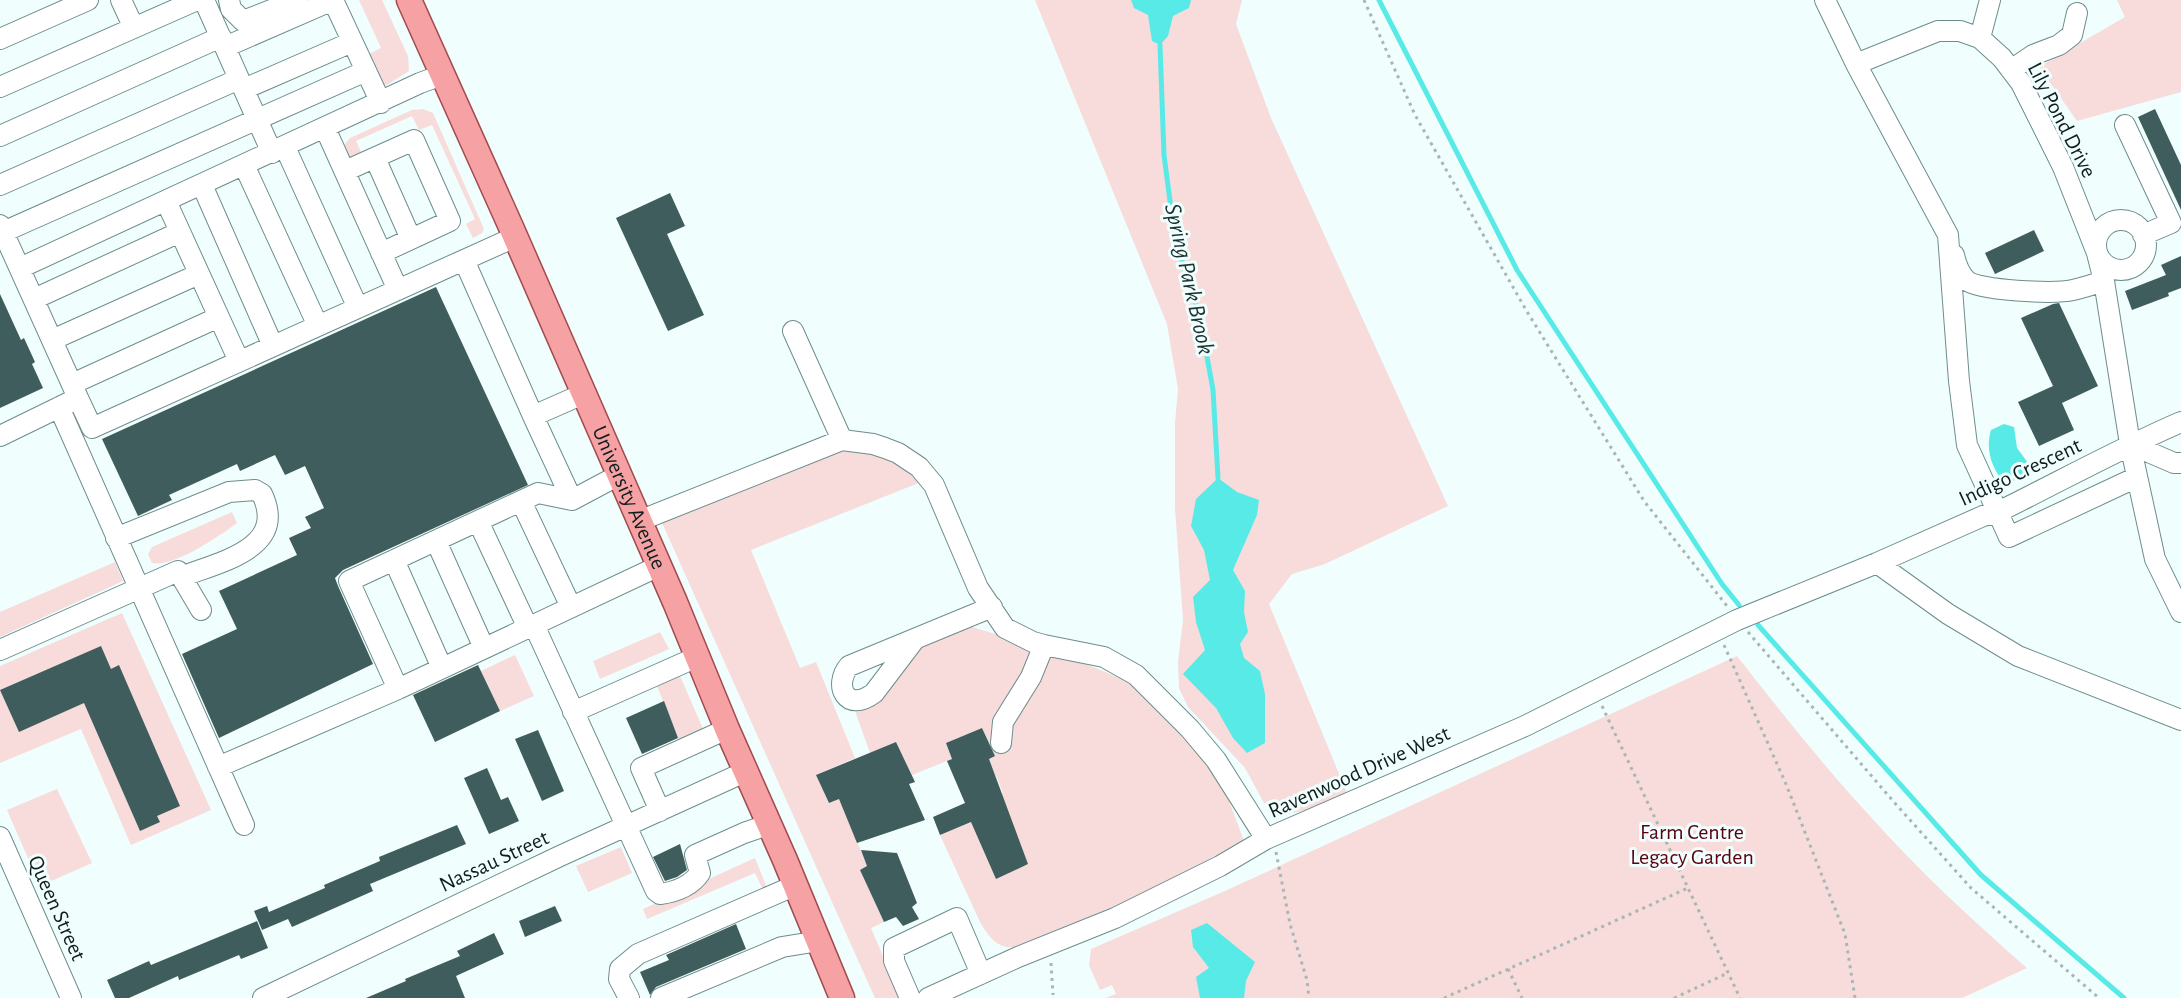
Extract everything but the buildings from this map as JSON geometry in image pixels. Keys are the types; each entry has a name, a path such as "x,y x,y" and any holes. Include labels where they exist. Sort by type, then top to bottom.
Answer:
{"main road":[{"name":"University Avenue","path":"409,0 659,566 842,998"}],"street":[{"path":"0,39 88,0"},
{"path":"121,0 134,28"},
{"path":"0,87 197,0"},
{"path":"204,0 257,119 279,150 358,308"},
{"path":"229,0 231,9 243,21 297,0"},
{"path":"0,136 223,42 333,0 381,103"},
{"path":"1825,0 1856,64 1948,235 1957,267 1967,281 1984,286 2042,292 2072,291 2104,281"},
{"path":"1980,38 1990,0"},
{"path":"2011,70 2033,55 2059,45 2072,34 2077,13"},
{"name":"Lily Pond Drive","path":"1856,64 1938,31 1960,31 1980,38 2002,58 2021,83 2063,167 2097,253 2104,281 2130,444 2156,559 2181,612"},
{"path":"0,185 242,84 352,42"},
{"path":"366,71 2,228 92,428 515,237"},
{"path":"20,268 420,83 442,75"},
{"path":"2125,125 2171,223 2143,235"},
{"path":"325,128 398,290"},
{"path":"345,171 414,140 450,221 381,253"},
{"path":"375,158 411,239"},
{"path":"244,165 318,326"},
{"path":"202,185 273,346"},
{"path":"166,201 239,361"},
{"path":"2116,221 2132,223 2143,235 2145,242 2142,258 2130,268 2114,269 2106,266 2097,253 2098,236 2108,224 2116,221"},
{"path":"33,299 180,232"},
{"path":"1948,235 1959,381 1967,445 2009,537 2137,477"},
{"path":"464,260 572,500"},
{"path":"52,340 199,274"},
{"path":"0,436 59,407 75,391 219,317"},
{"path":"793,331 842,440"},
{"path":"533,416 583,394"},
{"path":"59,407 244,825"},
{"name":"Indigo Crescent","path":"1731,623 1877,563 1983,516 1998,512 2099,462 2130,444 2181,422"},
{"name":"Ravenwood Drive West","path":"639,521 842,440 873,444 898,453 919,467 934,485 978,588 1005,628 1033,642 1104,657 1136,675 1190,729 1216,760 1270,837 1525,726 1731,623"},
{"path":"2130,444 2174,463 2181,463"},
{"path":"398,689 349,581 538,493 572,500 619,475"},
{"path":"116,538 229,492 255,490 262,494 269,515 268,528 261,539 250,549 182,577"},
{"path":"521,501 571,607"},
{"path":"478,521 573,712 650,883 660,894 694,881 700,873 695,855 770,824"},
{"path":"436,541 484,648"},
{"path":"394,560 442,668"},
{"path":"1877,563 1948,614 2018,656 2181,720"},
{"path":"218,767 398,689 659,566"},
{"path":"0,650 178,570 201,610"},
{"path":"915,639 992,607"},
{"path":"1000,743 1003,722 1031,677 1044,645"},
{"path":"573,712 698,657"},
{"path":"660,811 641,768 727,729"},
{"name":"Nassau Street","path":"263,998 747,771"},
{"name":"Queen Street","path":"0,837 71,998"},
{"path":"928,998 1115,918 1220,866 1270,837"},
{"path":"628,998 619,979 620,969 638,954 796,885"},
{"path":"910,998 894,962 894,948 957,918 981,974"},
{"path":"661,998 782,947 819,941"},
{"path":"638,954 631,976 641,994 646,998"}],"path":[{"path":"1364,0 1415,115 1526,310 1644,501 1731,623 1971,888 2099,998"},
{"path":"1731,623 1723,639 1724,649 1785,784 1845,934 1855,998"},
{"path":"1595,691 1740,998"},
{"path":"1270,837 1290,924 1307,981 1309,998"},
{"path":"1444,998 1688,888"},
{"path":"1052,943 1053,995"},
{"path":"1508,969 1522,998"},
{"path":"1674,998 1728,973"}],"green space":[{"path":"359,0 382,0 408,56 409,71 387,85 381,85 367,55 381,48"},
{"path":"1035,0 1242,0 1236,24 1271,118 1448,506 1325,564 1292,574 1269,604 1347,793 1320,807 1284,815 1264,803 1245,768 1188,707 1179,688 1178,662 1183,620 1175,508 1175,423 1178,389 1167,324"},
{"path":"2117,0 2181,0 2181,92 2077,121 2039,67 2125,17"},
{"path":"423,109 433,113 484,229 482,233 473,238 466,224 475,219 432,125 419,130 412,116 356,141 361,152 349,158 345,151 345,144 350,138 412,110"},
{"path":"844,449 868,452 886,458 921,482 751,550 800,668 816,662 855,758 816,775 829,803 839,799 862,853 871,850 876,862 860,870 884,922 871,928 901,998 875,998 659,516"},
{"path":"232,512 237,523 209,542 172,561 152,563 148,554 152,547"},
{"path":"115,562 123,581 0,637 0,612"},
{"path":"122,613 211,810 131,845 81,729 0,763 0,666"},
{"path":"972,627 1064,655 1134,684 1187,736 1225,790 1244,841 1122,903 1050,936 1023,945 1006,947 994,940 987,934 980,922 940,835 984,817 978,803 1003,793 996,776 983,762 995,756 982,728 946,743 952,759 912,775 896,742 870,753 854,708 924,643"},
{"path":"660,632 669,649 600,679 593,661"},
{"path":"515,655 534,696 500,711 481,671"},
{"name":"Farm Centre Legacy Garden","path":"1737,656 1818,757 1888,835 1946,894 2027,968 1962,998 1105,998 1116,994 1112,985 1100,990 1089,965 1091,949 1225,891"},
{"path":"680,676 704,731 679,741 657,686"},
{"path":"57,789 92,863 40,886 7,810"},
{"path":"621,847 632,873 588,892 576,866"},
{"path":"755,858 767,888 764,892 755,873 647,919 643,909"}],"water":[{"path":"1131,0 1191,0 1189,8 1173,16 1168,36 1160,45 1152,41 1148,15 1134,8"},
{"path":"2004,424 2014,427 2017,448 2028,463 2020,477 2004,483 1993,465 1989,452 1989,437 1991,430"},
{"path":"1218,478 1237,492 1259,500 1257,515 1233,570 1245,591 1244,612 1248,632 1240,644 1244,658 1260,671 1265,694 1265,743 1247,753 1233,738 1216,708 1183,674 1205,650 1196,622 1193,597 1210,580 1204,550 1191,526 1196,499"},
{"path":"1207,923 1255,962 1246,981 1244,998 1200,998 1196,977 1209,968 1193,947 1191,930"}],"waterway":[{"path":"1379,0 1517,270 1722,584 1739,605"},
{"name":"Spring Park Brook","path":"1160,45 1164,155 1175,239 1200,318 1213,390 1218,478"},
{"path":"1758,625 1981,875 2124,998"}]}
